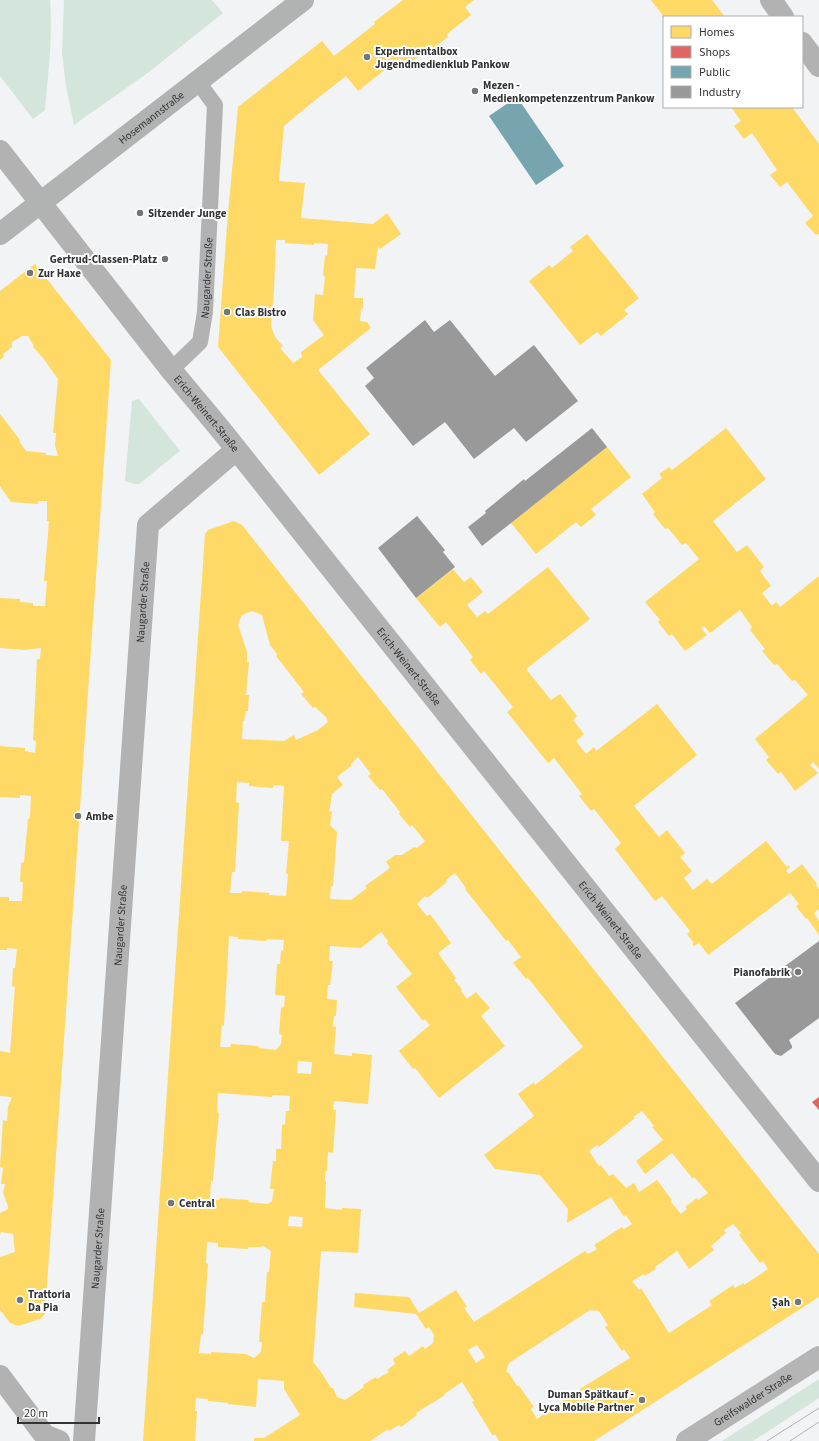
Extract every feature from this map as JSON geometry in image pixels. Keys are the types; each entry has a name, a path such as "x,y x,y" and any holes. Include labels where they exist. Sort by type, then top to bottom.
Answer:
{"main road":[{"name":"Greifswalder Straße","path":"687,1441 819,1357"}],"street":[{"name":"Hosemannstraße","path":"0,234 303,0"},
{"path":"771,0 782,16"},
{"path":"803,44 819,66"},
{"name":"Erich-Weinert-Straße","path":"0,151 171,370 819,1181"},
{"name":"Naugarder Straße","path":"84,1441 148,525 236,450"},
{"path":"0,1376 42,1432 46,1436 59,1441"}],"lane":[{"name":"Naugarder Straße","path":"171,370 200,342 205,312 215,105 198,82"}],"green space":[{"path":"0,0 50,0 51,41 45,110 33,119 0,76"},
{"path":"64,0 212,0 223,13 149,72 74,125 66,86 62,52"},
{"path":"139,399 180,451 139,484 134,484 125,481 132,401"},
{"path":"819,1379 819,1398 753,1441 722,1441"}],"building: Homes":[{"path":"403,0 474,0 465,7 471,15 447,34 448,37 432,49 431,47 406,66 400,58 358,91 346,76 284,126 279,181 305,183 301,218 373,224 387,213 401,234 380,249 378,247 375,269 356,268 354,298 363,298 363,308 361,309 360,321 367,322 371,328 318,370 370,434 319,475 218,347 238,107 322,41 334,56 375,24 374,22","holes":["276,240 285,240 285,243 314,245 314,243 328,244 327,256 325,255 323,275 325,277 323,295 315,294 313,320 324,335 301,352 302,357 293,363 280,348 283,346 275,337 271,326"]},
{"path":"651,0 712,0 724,16 663,16"},
{"path":"732,108 793,108 819,144 819,234 816,235 805,223 813,216 787,182 780,187 770,175 777,170 752,133 744,139 734,126 741,121"},
{"path":"587,234 639,298 624,310 628,314 601,336 597,332 580,345 529,281 549,265 552,268 573,251 570,247"},
{"path":"35,264 111,360 45,1314 40,1319 18,1326 10,1323 0,1310 0,1257 15,1252 13,1234 1,1232 0,1234 0,1213 8,1209 3,1193 5,1184 1,1184 3,1168 0,1167 3,1120 7,1121 8,1107 12,1097 0,1096 0,1051 10,1053 15,986 12,987 13,968 15,968 17,949 7,948 7,950 0,950 0,897 9,897 9,901 22,901 23,882 20,882 21,863 24,862 28,819 30,818 31,796 20,795 20,798 0,797 0,746 25,748 25,751 35,753 36,741 33,740 37,659 40,659 41,648 25,650 0,648 0,598 20,599 20,602 33,603 33,606 45,606 47,581 44,581 49,521 47,521 47,501 38,501 38,504 11,502 0,486 0,414 20,440 19,441 26,451 58,456 55,445 56,433 53,433 58,379 33,347 34,346 28,336 22,336 12,342 12,347 3,354 4,357 0,360 0,291"},
{"path":"726,428 766,479 713,521 737,552 747,545 764,567 760,571 771,586 762,593 772,606 776,602 780,607 819,576 819,769 813,762 810,765 818,773 795,791 781,772 778,774 766,760 769,757 755,739 808,695 795,680 792,681 777,664 774,665 762,651 765,649 750,630 752,627 740,610 710,633 704,626 701,628 707,635 685,651 672,634 669,636 658,622 660,620 645,602 699,559 686,543 682,545 668,528 665,529 653,514 655,512 642,494 662,478 659,474 669,467 672,470"},
{"path":"607,447 631,477 591,509 596,515 581,527 576,522 536,554 511,523"},
{"path":"234,521 242,525 819,1254 819,1297 594,1441 499,1441 495,1434 493,1436 472,1402 474,1401 462,1382 444,1394 445,1395 416,1413 417,1415 401,1427 399,1425 389,1431 388,1429 370,1441 254,1441 254,1438 264,1438 300,1415 284,1389 284,1381 258,1379 256,1407 196,1398 195,1411 197,1411 195,1441 143,1441 205,534 208,530","holes":["252,611 262,615 270,645 277,654 276,656 304,692 301,694 313,708 315,707 326,717 328,722 318,730 296,740 294,735 284,741 242,739 243,721 246,711 248,711 249,695 246,695 249,662 247,662 247,652 238,624 242,615","358,757 371,774 368,776 380,790 382,789 410,827 412,825 425,841 417,848 414,847 402,855 395,855 386,862 390,868 365,886 367,888 351,900 330,899 331,886 333,886 337,832 330,825 332,811 329,812 332,794 343,785 337,777 351,766 351,764","237,782 249,783 249,786 273,788 274,785 284,786 281,841 289,841 286,896 242,891 242,893 230,893 232,872 235,872 239,803 236,802","455,873 466,888 465,889 506,941 508,940 521,957 513,963 526,979 528,978 583,1047 535,1085 534,1082 518,1094 534,1116 484,1155 495,1169 540,1175 568,1209 567,1223 611,1197 624,1217 626,1215 632,1224 624,1229 622,1227 594,1245 597,1249 588,1254 585,1251 474,1322 464,1308 467,1307 456,1290 419,1313 409,1297 355,1293 354,1307 416,1314 426,1329 429,1327 434,1335 433,1343 425,1349 423,1346 409,1356 405,1351 393,1359 395,1364 387,1370 389,1372 377,1379 376,1377 363,1385 364,1387 345,1400 337,1397 333,1388 331,1388 313,1362 321,1251 358,1253 361,1209 342,1208 342,1210 325,1208 325,1171 327,1171 328,1152 333,1153 336,1110 333,1110 334,1101 368,1104 372,1055 352,1053 352,1056 334,1054 336,1026 333,1027 334,1016 336,1016 337,1000 327,999 333,961 329,961 330,946 361,948 381,932 388,941 387,943 412,974 396,987 423,1021 424,1019 430,1025 399,1051 439,1098 505,1046 481,1016 490,1008 476,992 467,999 461,991 462,989 454,980 456,978 438,953 451,943 430,914 427,916 417,904 425,896 427,898 447,882 446,880","229,936 238,937 238,939 266,941 267,939 284,940 283,951 281,950 280,964 277,964 275,995 285,996 284,1007 281,1008 279,1034 282,1035 281,1044 276,1050 259,1048 258,1046 231,1044 230,1047 220,1047 222,1025 224,1026","298,1061 312,1062 311,1074 297,1073","218,1093 272,1097 273,1095 290,1096 289,1111 286,1111 285,1124 282,1125 281,1149 276,1149 276,1161 273,1161 270,1189 274,1189 272,1201 268,1204 248,1202 249,1200 220,1198 219,1200 210,1199 211,1181 213,1181 219,1113 217,1112","642,1111 654,1126 652,1127 663,1140 636,1161 645,1174 672,1153 693,1179 694,1177 708,1193 698,1200 697,1198 685,1207 687,1209 681,1214 670,1201 672,1200 657,1180 639,1192 634,1183 626,1188 613,1174 609,1176 601,1165 599,1166 589,1151 597,1145 599,1147","289,1216 303,1217 302,1227 288,1226","733,1224 741,1233 739,1235 760,1263 763,1261 768,1269 744,1285 744,1283 735,1288 733,1285 709,1301 712,1305 669,1333 641,1288 639,1290 632,1281 644,1274 645,1276 656,1269 655,1267 677,1251 689,1269 714,1250 711,1246 726,1233 724,1230","207,1242 218,1243 218,1247 248,1249 248,1247 263,1246 271,1251 269,1272 267,1272 265,1302 262,1302 259,1342 262,1342 261,1352 254,1358 246,1354 211,1352 211,1354 199,1353 201,1334 203,1334 208,1264 206,1263","590,1310 599,1311 608,1325 605,1327 622,1351 624,1349 630,1358 583,1387 537,1419 531,1409 534,1407 519,1386 517,1386 509,1373 506,1372 509,1363","477,1345 485,1357 476,1363 468,1350"]},
{"path":"548,567 590,619 526,669 551,700 560,694 577,716 573,720 584,734 576,741 586,754 594,747 596,751 657,704 697,755 634,806 659,837 667,830 685,853 680,857 692,871 684,878 693,890 707,879 712,884 766,841 787,867 789,865 790,867 786,871 789,874 802,864 817,884 816,885 819,889 819,909 814,913 819,921 819,935 796,906 799,904 790,893 708,955 699,943 694,946 692,944 694,943 687,934 690,931 662,896 655,901 615,849 621,843 594,809 591,811 579,796 582,794 554,758 548,763 507,712 513,707 484,671 481,674 470,660 473,657 446,622 440,627 416,598 453,569 464,582 471,577 483,592 467,605 477,617 485,611 488,614"}],"building: Shops":[{"path":"819,1097 819,1110 812,1102"}],"building: Public":[{"path":"517,97 564,166 536,185 489,116"}],"building: Industry":[{"path":"425,320 434,332 450,320 495,376 534,345 578,401 526,442 514,428 474,459 445,422 413,446 365,386 374,378 366,368"},
{"path":"592,428 607,447 482,546 468,527 524,479 525,481"},
{"path":"417,516 445,550 443,552 455,567 416,598 378,548"},
{"name":"Pianofabrik","path":"819,941 819,1018 789,1040 792,1048 781,1056 775,1054 735,1003"}],"tram line":[{"path":"767,1441 819,1408"},
{"path":"790,1441 819,1422"}],"place":[{"name":"Experimentalbox Jugendmedienklub Pankow","path":"367,57"},
{"name":"Mezen - Medienkompetenzzentrum Pankow","path":"475,91"},
{"name":"Sitzender Junge","path":"140,213"},
{"name":"Gertrud-Classen-Platz","path":"165,259"},
{"name":"Zur Haxe","path":"30,273"},
{"name":"Clas Bistro","path":"227,312"},
{"name":"Ambe","path":"78,816"},
{"name":"Pianofabrik","path":"798,972"},
{"name":"Central","path":"171,1203"},
{"name":"Trattoria Da Pia","path":"20,1300"},
{"name":"Şah","path":"798,1302"},
{"name":"Duman Spätkauf - Lyca Mobile Partner","path":"642,1400"}]}
